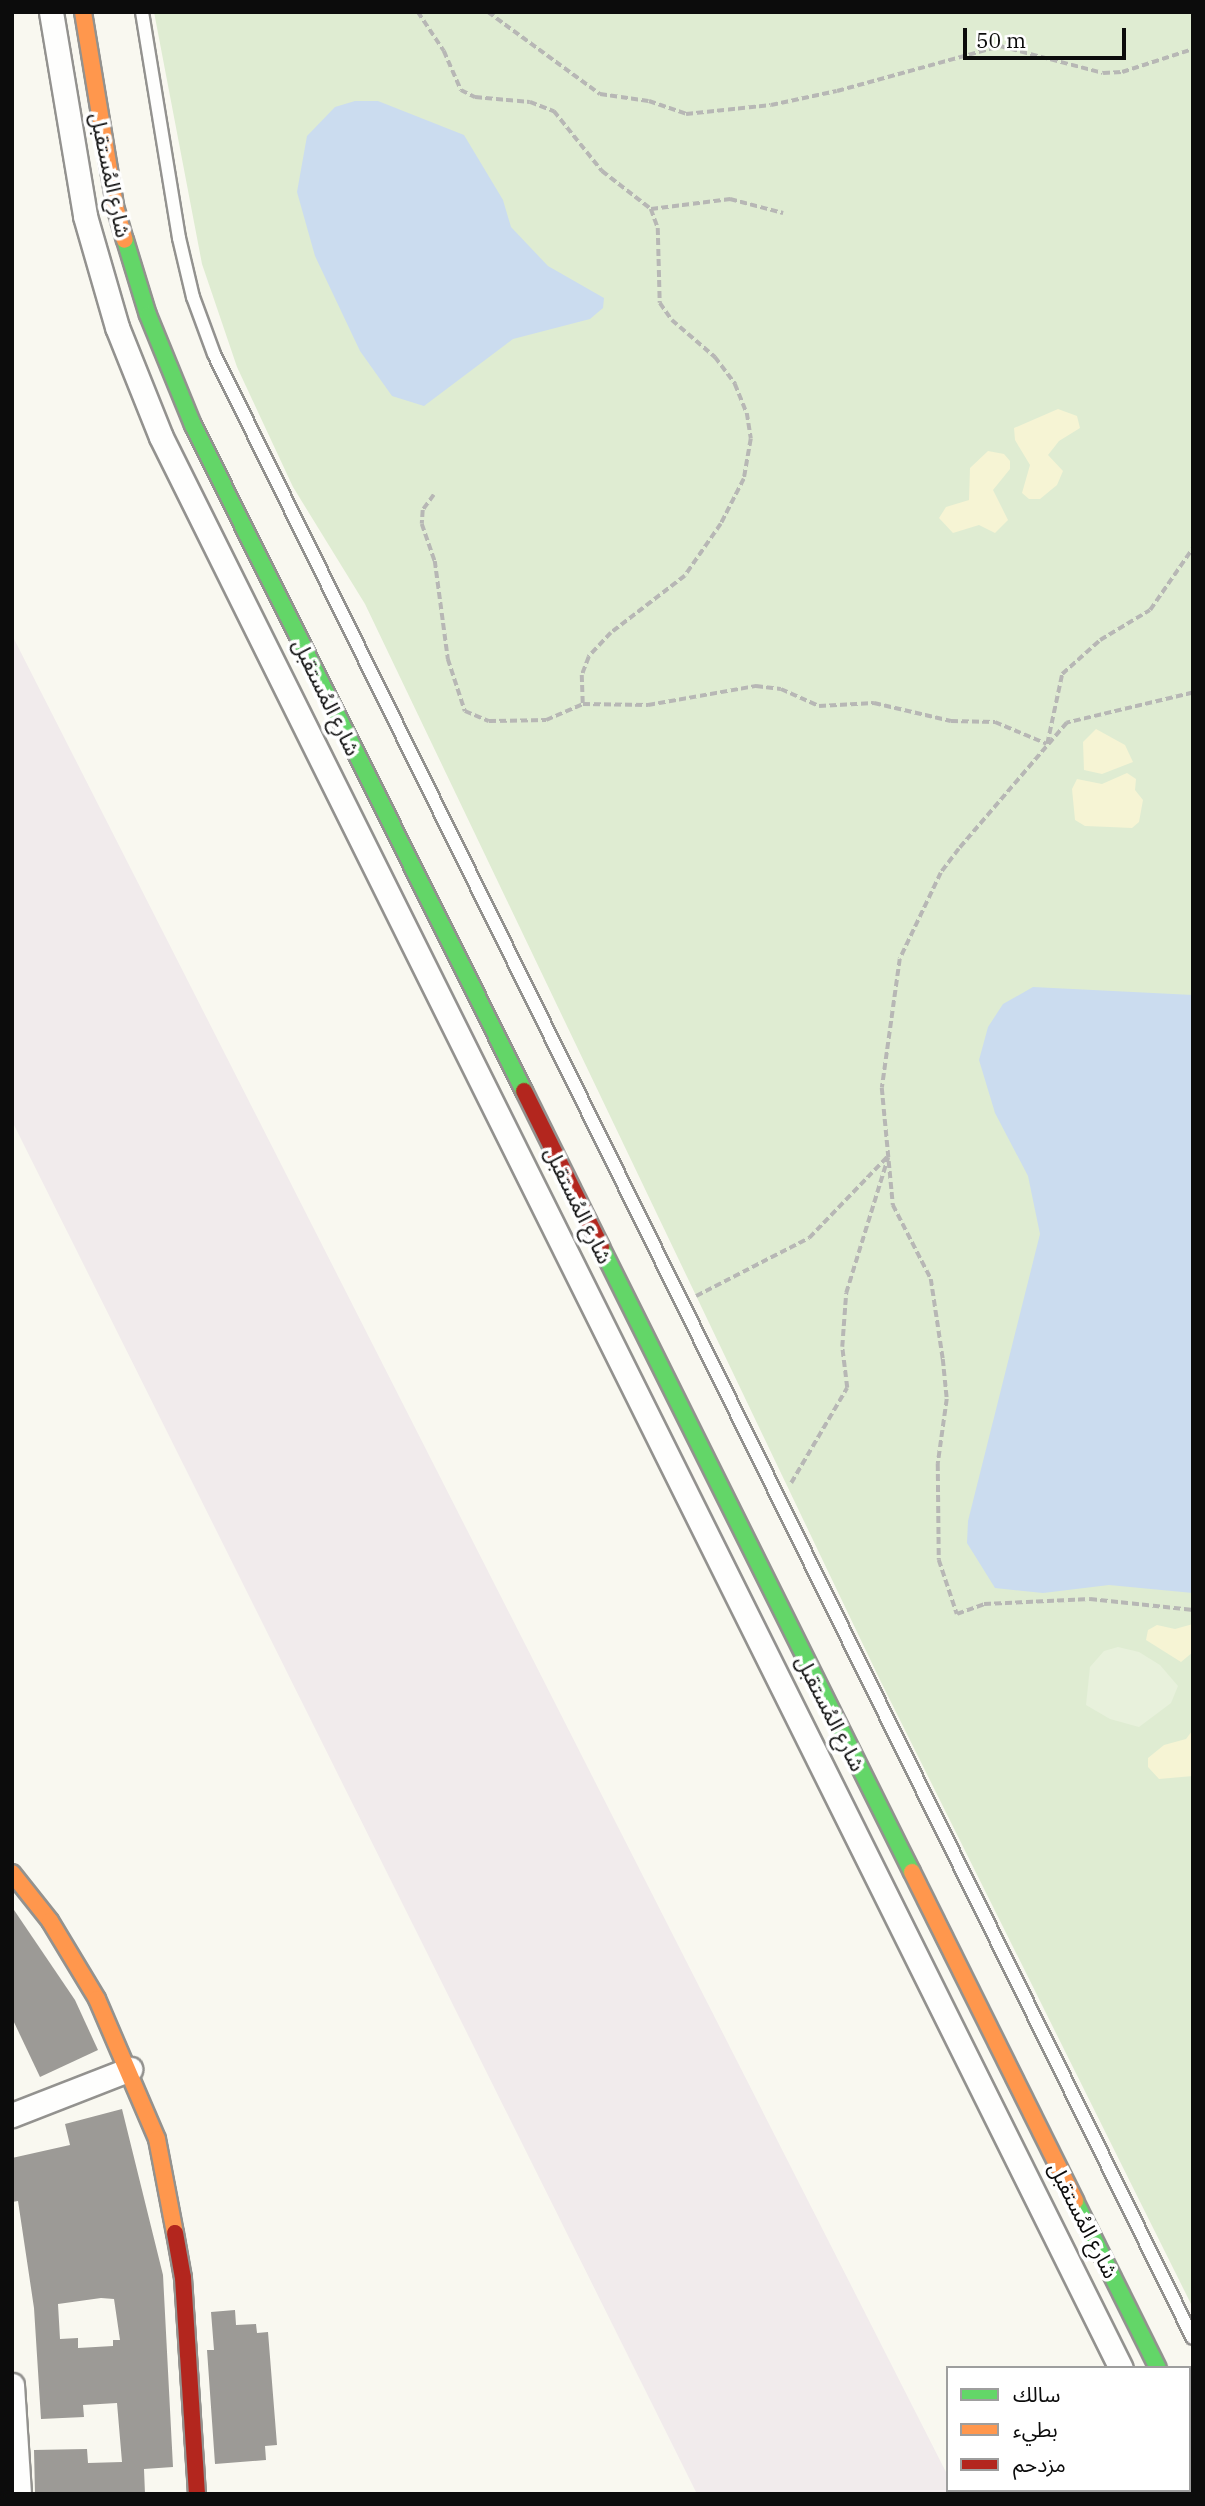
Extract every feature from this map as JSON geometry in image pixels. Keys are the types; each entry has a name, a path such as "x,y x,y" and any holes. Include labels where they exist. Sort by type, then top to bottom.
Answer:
{"street":[{"name":"شارع المُستقبل","path":"51,12 72,159 99,271 166,448 1120,2366"},
{"name":"شارع المُستقبل","path":"83,12 116,206 148,315 193,425 1157,2366"},
{"path":"12,1873 74,1957 130,2069 157,2139 176,2231 191,2372 197,2494"},
{"path":"12,2115 130,2069"},
{"path":"12,2385 19,2494"}],"lane":[{"path":"142,12 179,238 193,297 214,354 1193,2338"}],"path":[{"path":"418,12 444,51 461,90 554,111 602,171 651,209 658,228 660,303 736,384 747,413 748,460 727,514 685,576 611,634 589,657 582,675 583,704"},
{"path":"488,12 600,94 649,101 686,114 771,105 837,91 1000,46 1103,73 1122,72 1193,49"},
{"path":"651,209 730,199 782,213"},
{"path":"434,495 423,510 422,524 435,561 448,659 466,711 489,721 546,720 583,704 648,705 756,686 781,689 819,706 874,703 951,721 995,722 1047,744"},
{"path":"1047,744 1062,674 1100,640 1150,610 1193,548"},
{"path":"1193,693 1081,717 1067,723 942,873 900,959 882,1088 893,1205 931,1279 943,1359 947,1399 938,1464 939,1560 957,1614 984,1604 1090,1599 1193,1610"},
{"path":"682,1303 809,1238 889,1155"},
{"path":"779,1500 847,1388 842,1347 846,1293 889,1155"}],"shaded area":[{"path":"12,635 946,2472 946,2492 957,2494 697,2494 12,1121"}],"green space":[{"path":"154,12 1193,12 1193,2308 880,1680 365,604 293,487 237,367 202,264"},
{"path":"1118,1647 1139,1652 1160,1665 1178,1686 1171,1703 1139,1727 1110,1719 1086,1705 1090,1667 1104,1651"}],"sand":[{"path":"1058,409 1077,416 1080,428 1059,441 1048,455 1063,471 1057,485 1040,499 1029,499 1022,493 1030,465 1015,440 1014,428"},
{"path":"988,451 1004,454 1010,461 1010,469 993,490 1008,520 995,533 979,525 953,533 939,518 946,507 969,500 970,468"},
{"path":"1096,729 1125,745 1133,762 1102,774 1084,770 1083,742"},
{"path":"1127,773 1136,779 1135,790 1143,800 1139,822 1132,828 1085,826 1075,820 1072,789 1077,779 1102,784"},
{"path":"1193,1624 1193,1652 1181,1662 1146,1640 1148,1630 1157,1625 1175,1629"},
{"path":"1193,1707 1193,1776 1159,1779 1148,1767 1148,1758 1164,1745 1186,1739 1192,1731"}],"water":[{"path":"355,101 378,101 464,135 503,200 511,227 548,266 604,298 603,308 590,319 513,339 424,406 392,396 360,351 315,256 297,192 307,136 335,107"},
{"path":"1033,987 1193,995 1193,1593 1109,1585 1043,1593 995,1588 967,1543 968,1521 1040,1234 1028,1176 995,1113 979,1060 988,1027 1003,1004"}],"building":[{"path":"12,1907 75,2000 98,2050 40,2077 12,2018"},
{"path":"122,2109 163,2275 173,2467 144,2469 145,2494 35,2494 34,2450 87,2449 88,2463 122,2462 117,2403 83,2405 84,2417 41,2419 34,2308 18,2201 12,2202 12,2158 70,2145 65,2124","holes":["101,2298 114,2299 120,2340 113,2340 113,2346 78,2348 78,2338 60,2339 58,2304"]},
{"path":"235,2310 236,2325 256,2324 257,2333 268,2332 277,2445 265,2446 266,2460 215,2464 207,2350 214,2350 211,2312"}],"traffic: fast":[{"path":"125,240 148,315 193,425 524,1091"},
{"path":"601,1247 912,1872"},
{"path":"1075,2201 1157,2366"}],"traffic: slow":[{"path":"83,12 115,206 125,240"},
{"path":"912,1872 1075,2201"},
{"path":"12,1873 50,1921 97,1999 157,2139 175,2233"}],"traffic: jam":[{"path":"524,1091 601,1247"},
{"path":"175,2233 183,2278 197,2494"}]}
